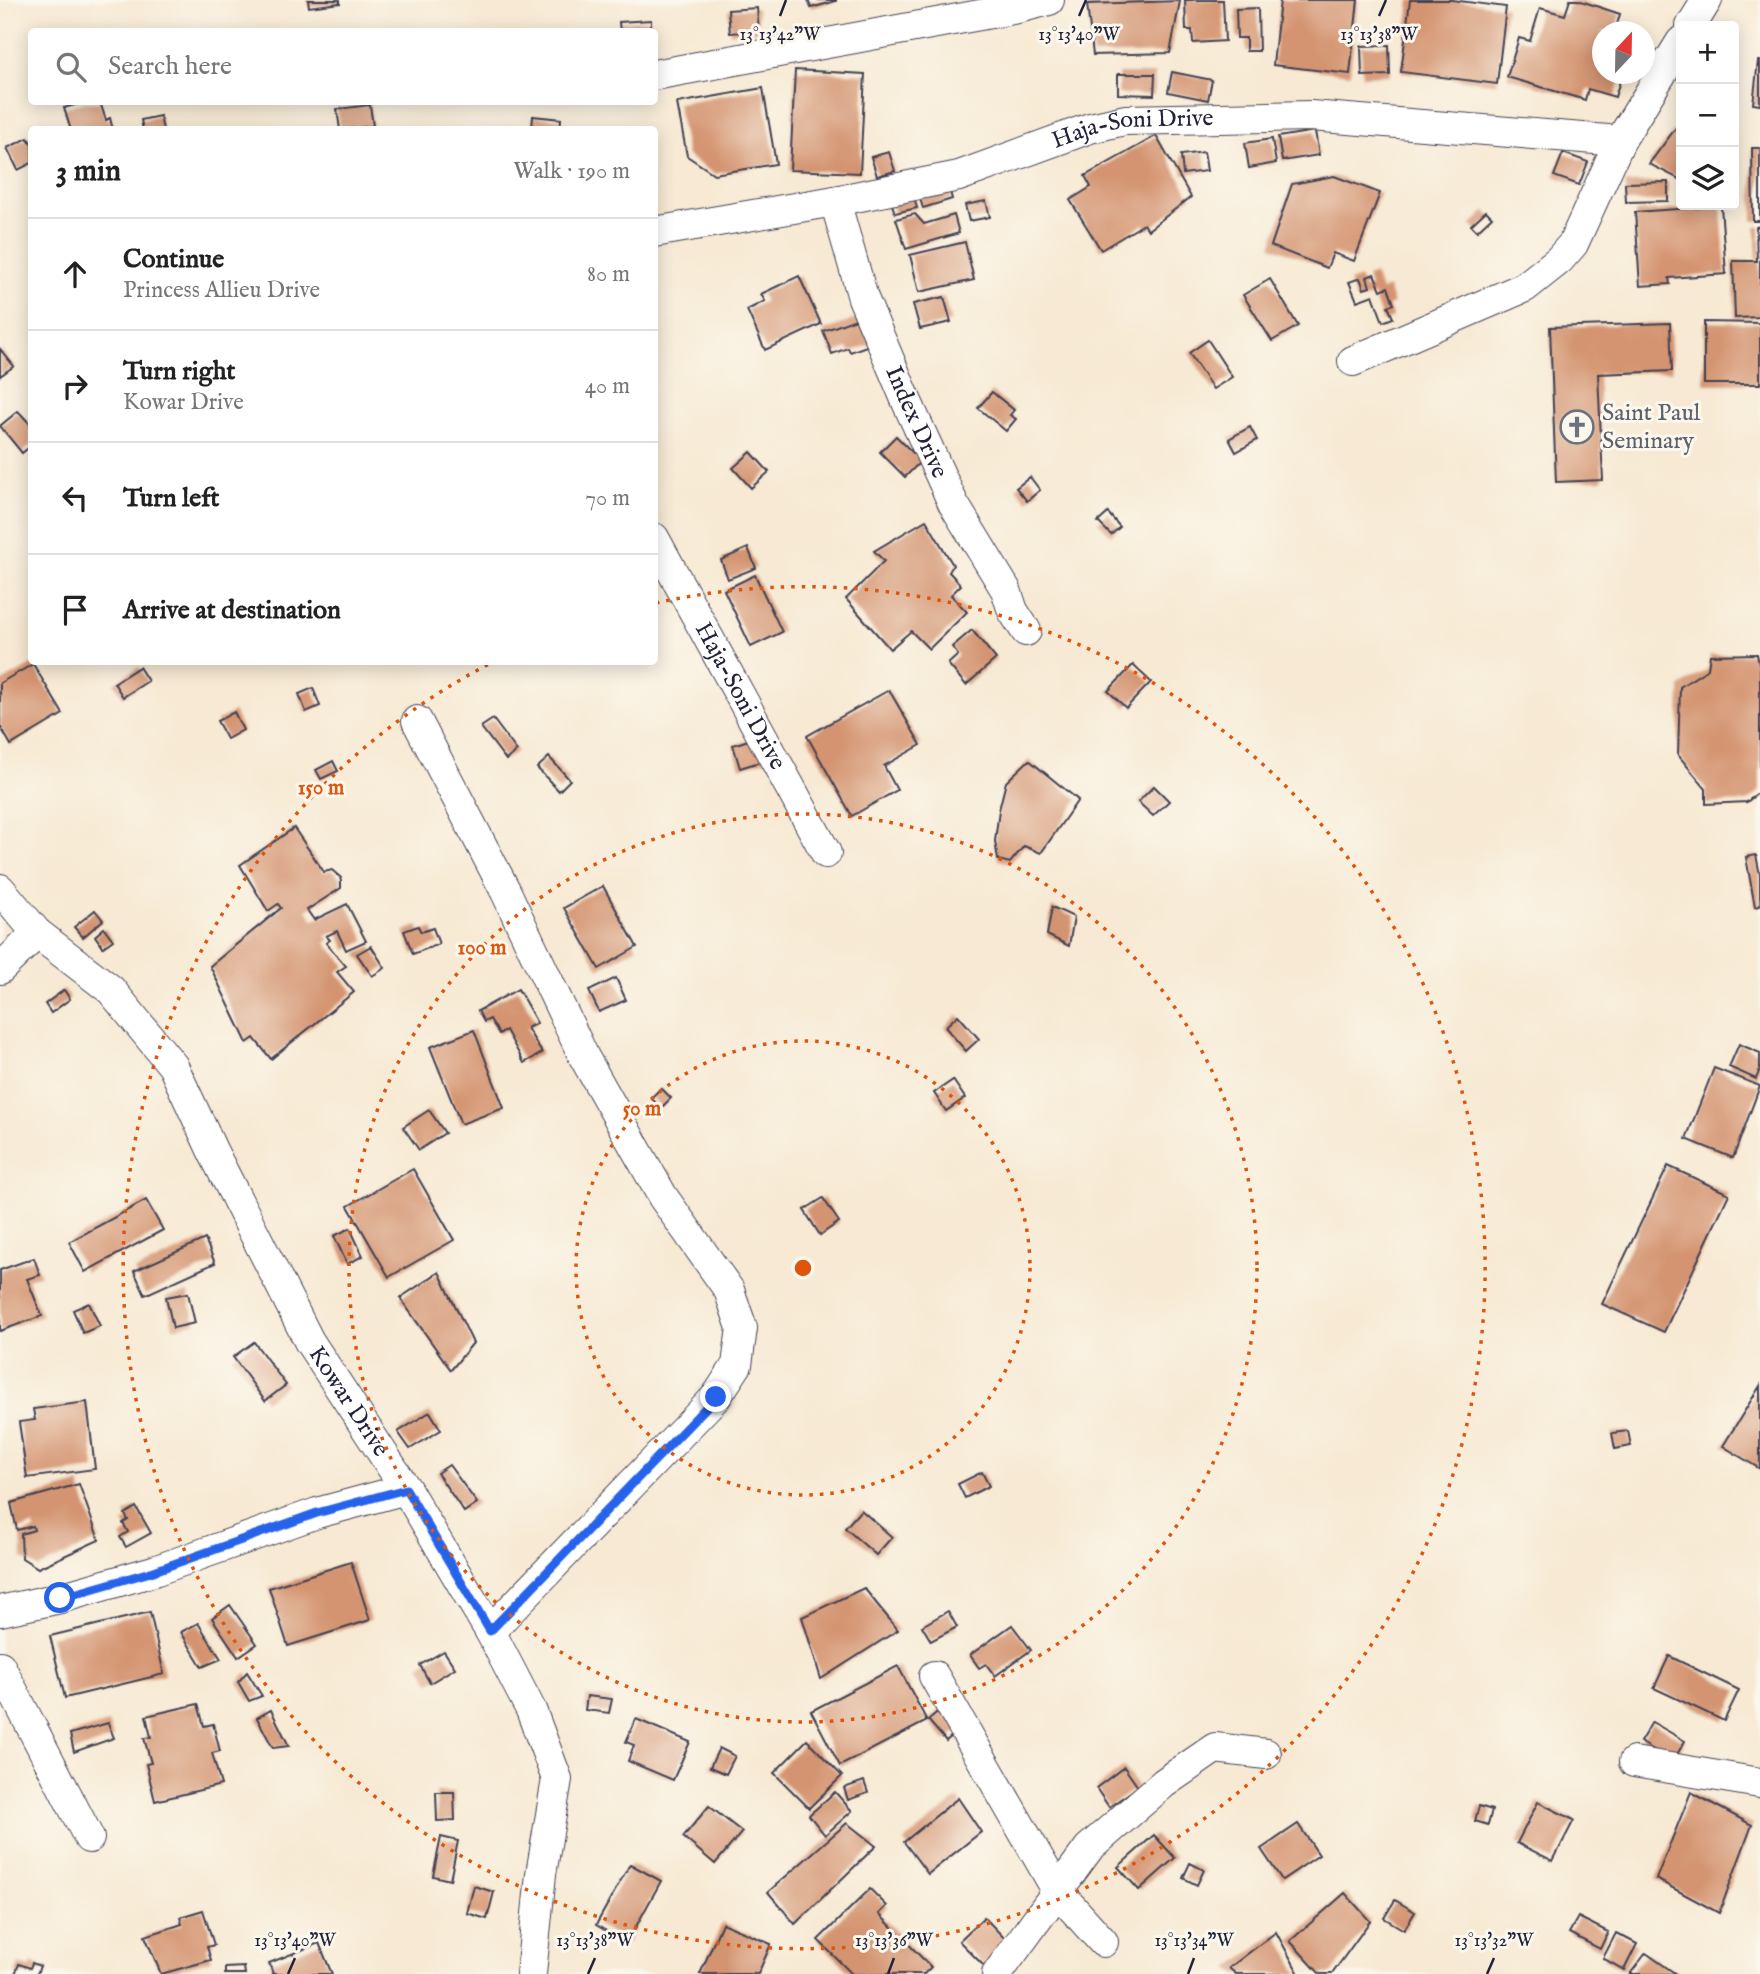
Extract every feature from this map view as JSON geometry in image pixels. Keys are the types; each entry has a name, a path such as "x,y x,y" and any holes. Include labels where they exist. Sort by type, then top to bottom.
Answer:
{"street":[{"path":"658,74 1049,0"},
{"path":"1694,21 1707,0"},
{"path":"1353,362 1525,287 1542,275 1573,243 1620,141 1676,50"},
{"name":"Haja-Soni Drive","path":"658,231 835,201 959,176 1090,128 1125,120 1311,116 1620,141"},
{"name":"Index Drive","path":"835,201 863,298 907,402 953,503 1006,590 1013,611 1026,631"},
{"name":"Haja-Soni Drive","path":"658,545 826,853"},
{"path":"417,721 505,890 584,1058 663,1197 729,1290 742,1328 737,1365 716,1397 490,1631"},
{"name":"Kowar Drive","path":"0,889 37,933 111,990 173,1066 213,1152 309,1341 406,1489 490,1631 531,1710 557,1779 541,1874 531,1974"},
{"path":"0,970 37,933"},
{"path":"0,1611 60,1598 154,1571 317,1513 406,1489"},
{"path":"0,1666 89,1838"},
{"path":"934,1676 1058,1892 1102,1942"},
{"path":"997,1974 1089,1848 1164,1783 1215,1748 1266,1754"},
{"path":"1634,1762 1760,1783"}],"building":[{"path":"308,0 340,0 340,3 309,7"},
{"path":"808,0 836,0 836,1 811,8"},
{"path":"1185,0 1223,0 1225,41 1193,43 1192,30 1186,30"},
{"path":"1280,0 1358,0 1350,74 1273,65"},
{"path":"1410,0 1452,0 1506,7 1497,84 1401,72"},
{"path":"1570,0 1578,0 1620,14 1618,21 1592,21 1592,84 1619,84 1615,97 1588,89 1585,100 1507,77 1519,38 1530,41 1540,8 1565,15"},
{"path":"1180,1 1170,53 1093,55 1087,4"},
{"path":"757,8 759,31 730,33 728,10"},
{"path":"1258,8 1259,51 1246,51 1246,38 1237,38 1236,9"},
{"path":"651,20 651,28 620,28 619,22"},
{"path":"1389,45 1390,75 1362,76 1361,46"},
{"path":"1760,61 1760,105 1753,104"},
{"path":"795,70 865,74 860,173 790,170"},
{"path":"1172,72 1212,80 1208,100 1168,92"},
{"path":"1118,74 1155,74 1154,95 1118,94"},
{"path":"763,88 776,164 714,174 687,156 677,103"},
{"path":"74,105 101,105 106,120 110,118 112,126 70,126 64,108"},
{"path":"370,105 373,126 339,126 337,109"},
{"path":"160,116 162,126 142,126 141,120"},
{"path":"533,116 561,119 560,126 532,126"},
{"path":"1676,128 1676,178 1649,164"},
{"path":"1315,131 1319,155 1282,161 1278,137"},
{"path":"1156,136 1191,197 1148,230 1144,224 1101,250 1070,200 1091,187 1085,176"},
{"path":"28,138 28,165 18,170 7,148"},
{"path":"1272,139 1276,163 1249,168 1245,143"},
{"path":"1752,148 1760,148 1760,221 1753,221"},
{"path":"889,152 895,171 877,176 871,157"},
{"path":"1204,152 1207,171 1183,174 1181,155"},
{"path":"1563,153 1588,162 1579,185 1554,176"},
{"path":"1334,176 1380,193 1354,261 1333,253 1327,268 1271,246 1292,184"},
{"path":"1668,182 1668,201 1626,202 1625,183"},
{"path":"948,184 952,199 923,208 918,193"},
{"path":"914,197 917,208 895,213 891,202"},
{"path":"986,201 990,217 969,221 965,205"},
{"path":"1721,210 1726,274 1669,278 1670,284 1640,286 1635,212"},
{"path":"1486,211 1492,217 1477,231 1471,225"},
{"path":"915,214 924,224 954,215 959,233 906,249 896,219"},
{"path":"1760,226 1760,317 1735,318 1733,261 1757,261 1756,227"},
{"path":"965,242 974,280 919,292 910,255"},
{"path":"1374,274 1381,290 1388,287 1394,304 1388,306 1393,318 1383,322 1373,295 1357,301 1349,282 1360,278 1364,289 1370,287 1367,277"},
{"path":"799,276 821,324 765,350 747,310 765,301 761,294"},
{"path":"1270,279 1298,326 1272,341 1243,295"},
{"path":"944,297 951,322 920,329 913,304"},
{"path":"864,316 875,343 850,352 848,348 832,354 823,331"},
{"path":"1704,322 1760,323 1760,384 1704,384"},
{"name":"Saint Paul Seminary","path":"1670,323 1672,371 1598,374 1603,480 1556,482 1550,327"},
{"path":"1208,340 1232,377 1213,389 1189,353"},
{"path":"0,349 14,366 0,376"},
{"path":"992,392 1014,410 1010,415 1016,419 1006,431 978,408"},
{"path":"18,411 28,422 28,448 22,453 0,426"},
{"path":"1250,427 1257,440 1236,452 1229,439"},
{"path":"896,436 921,461 905,477 880,452"},
{"path":"751,452 769,472 751,488 733,468"},
{"path":"1030,477 1040,490 1027,501 1016,488"},
{"path":"1108,513 1120,527 1111,535 1098,522"},
{"path":"926,520 953,565 949,572 961,585 951,595 967,612 929,649 911,631 890,649 846,599 884,561 874,551"},
{"path":"748,548 756,568 728,579 721,560"},
{"path":"755,575 782,632 751,647 724,590"},
{"path":"972,630 996,659 966,685 948,664 958,655 952,647"},
{"path":"1757,654 1760,668 1760,791 1747,802 1706,804 1706,789 1678,755 1680,687 1708,669 1710,655"},
{"path":"34,665 63,714 11,745 0,726 0,683"},
{"path":"1133,665 1151,682 1126,708 1108,691"},
{"path":"139,667 148,681 123,697 114,683"},
{"path":"313,688 320,706 306,712 299,694"},
{"path":"889,690 921,745 884,766 897,790 852,816 807,736"},
{"path":"234,712 243,730 227,739 217,721"},
{"path":"493,719 517,751 506,760 481,727"},
{"path":"758,737 766,760 740,768 733,745"},
{"path":"549,757 570,780 559,791 537,768"},
{"path":"1029,760 1078,800 1041,853 1024,846 1010,863 998,860 995,841 999,810 1006,782"},
{"path":"333,761 338,771 321,779 316,770"},
{"path":"1154,786 1169,801 1153,816 1138,802"},
{"path":"294,828 324,872 332,870 341,878 341,888 307,910 314,920 347,904 366,941 346,950 337,931 326,936 330,940 326,943 346,966 337,972 354,992 271,1059 254,1038 247,1043 210,966 281,908 278,904 268,911 240,865"},
{"path":"1756,855 1760,875 1760,906 1755,907 1746,857"},
{"path":"603,886 637,947 599,969 564,908"},
{"path":"1052,907 1074,917 1069,946 1047,935"},
{"path":"95,910 103,920 83,937 74,927"},
{"path":"418,926 421,932 433,928 439,944 413,954 404,931"},
{"path":"104,928 113,940 103,947 95,936"},
{"path":"371,946 385,968 372,976 357,954"},
{"path":"616,978 626,1000 599,1012 589,991"},
{"path":"518,989 537,1023 527,1028 542,1053 524,1063 506,1030 499,1034 490,1019 484,1022 478,1011"},
{"path":"64,990 70,999 51,1013 45,1004"},
{"path":"958,1015 979,1039 966,1051 945,1027"},
{"path":"474,1030 504,1108 461,1124 430,1047"},
{"path":"1739,1044 1760,1053 1760,1069 1756,1079 1729,1067"},
{"path":"1714,1068 1760,1086 1733,1158 1686,1139"},
{"path":"953,1080 965,1098 946,1111 934,1093"},
{"path":"661,1088 671,1098 661,1108 651,1098"},
{"path":"429,1110 445,1133 419,1150 403,1127"},
{"path":"1668,1166 1729,1194 1664,1332 1602,1304"},
{"path":"413,1169 454,1240 389,1277 348,1206"},
{"path":"823,1198 839,1222 820,1235 804,1210"},
{"path":"146,1200 163,1230 85,1272 69,1242"},
{"path":"350,1228 363,1256 347,1264 334,1236"},
{"path":"205,1239 215,1263 145,1295 134,1271"},
{"path":"34,1258 40,1275 27,1279 42,1316 0,1331 0,1270"},
{"path":"439,1272 473,1343 451,1370 400,1298"},
{"path":"188,1293 195,1323 173,1328 166,1297"},
{"path":"89,1303 100,1326 83,1333 73,1310"},
{"path":"254,1342 286,1385 265,1401 233,1357"},
{"path":"1760,1386 1760,1469 1723,1446"},
{"path":"87,1402 95,1469 27,1478 19,1422 35,1420 33,1409"},
{"path":"430,1412 441,1430 410,1449 398,1432"},
{"path":"1628,1431 1631,1446 1615,1449 1612,1433"},
{"path":"449,1465 477,1503 464,1512 437,1473"},
{"path":"982,1472 989,1486 965,1498 958,1484"},
{"path":"79,1484 99,1540 38,1568 22,1558 21,1534 34,1530 33,1526 17,1530 11,1503"},
{"path":"136,1507 151,1533 126,1547 120,1537 128,1532 123,1523 128,1520 125,1514"},
{"path":"861,1510 892,1537 876,1555 845,1528"},
{"path":"351,1562 370,1620 288,1646 269,1588"},
{"path":"864,1588 898,1630 821,1679 802,1617"},
{"path":"230,1605 257,1644 238,1657 212,1618"},
{"path":"948,1611 957,1627 931,1641 922,1626"},
{"path":"150,1612 164,1674 65,1698 50,1636"},
{"path":"198,1623 221,1659 202,1667 181,1632"},
{"path":"1012,1625 1031,1650 995,1676 986,1664 979,1668 970,1655"},
{"path":"444,1651 455,1668 430,1683 420,1665"},
{"path":"1669,1656 1739,1690 1724,1721 1654,1688"},
{"path":"898,1666 927,1721 840,1766 811,1711"},
{"path":"247,1672 262,1696 249,1701 238,1682"},
{"path":"587,1696 612,1699 609,1713 585,1710"},
{"path":"198,1704 204,1726 213,1724 220,1751 212,1753 221,1785 155,1801 146,1764 151,1763 144,1738 151,1737 146,1716"},
{"path":"943,1707 960,1729 946,1741 928,1720"},
{"path":"271,1710 289,1746 273,1748 257,1718"},
{"path":"636,1719 690,1742 673,1780 628,1761 634,1745 626,1742"},
{"path":"1652,1722 1685,1741 1673,1761 1640,1742"},
{"path":"108,1723 114,1738 74,1752 70,1734"},
{"path":"807,1740 842,1776 809,1808 774,1773"},
{"path":"719,1748 735,1756 726,1774 710,1767"},
{"path":"1124,1767 1138,1787 1109,1807 1096,1788"},
{"path":"864,1781 868,1793 848,1800 844,1788"},
{"path":"436,1792 454,1792 455,1820 437,1821"},
{"path":"835,1792 852,1811 825,1835 809,1815"},
{"path":"1691,1792 1752,1825 1719,1913 1656,1879"},
{"path":"958,1798 981,1832 928,1874 904,1842"},
{"path":"1538,1802 1574,1820 1553,1861 1517,1843"},
{"path":"709,1806 742,1832 715,1864 683,1837"},
{"path":"1479,1806 1492,1810 1488,1825 1475,1821"},
{"path":"847,1823 876,1846 795,1924 768,1892"},
{"path":"1298,1824 1319,1855 1282,1880 1261,1849"},
{"path":"1154,1835 1175,1858 1139,1890 1118,1867"},
{"path":"441,1837 458,1841 450,1880 433,1876"},
{"path":"1190,1863 1204,1870 1197,1885 1183,1878"},
{"path":"630,1864 661,1881 627,1943 596,1925"},
{"path":"474,1886 494,1892 487,1919 467,1913"},
{"path":"870,1889 887,1906 879,1914 931,1967 924,1974 852,1974 818,1940"},
{"path":"1345,1893 1370,1921 1332,1974 1320,1974 1290,1941"},
{"path":"1395,1900 1415,1912 1404,1930 1384,1918"},
{"path":"203,1910 214,1945 207,1947 211,1960 161,1974 145,1936 182,1924 180,1917"},
{"path":"984,1917 1010,1944 986,1968 959,1941"},
{"path":"1578,1917 1608,1932 1600,1949 1569,1933"},
{"path":"722,1923 771,1944 758,1974 700,1974"},
{"path":"1276,1932 1299,1974 1236,1974 1229,1968"},
{"path":"1616,1933 1637,1944 1624,1970 1603,1958"},
{"path":"319,1943 332,1974 273,1974 269,1963"},
{"path":"1646,1953 1676,1974 1630,1974"},
{"path":"32,1963 40,1966 37,1974 15,1974 19,1964 30,1968"},
{"path":"244,1967 245,1974 225,1974 225,1968"}],"place":[{"name":"Saint Paul Seminary","path":"1577,427"}],"route":[{"path":"60,1598 154,1571 317,1513 406,1489 490,1631 716,1397"}]}
